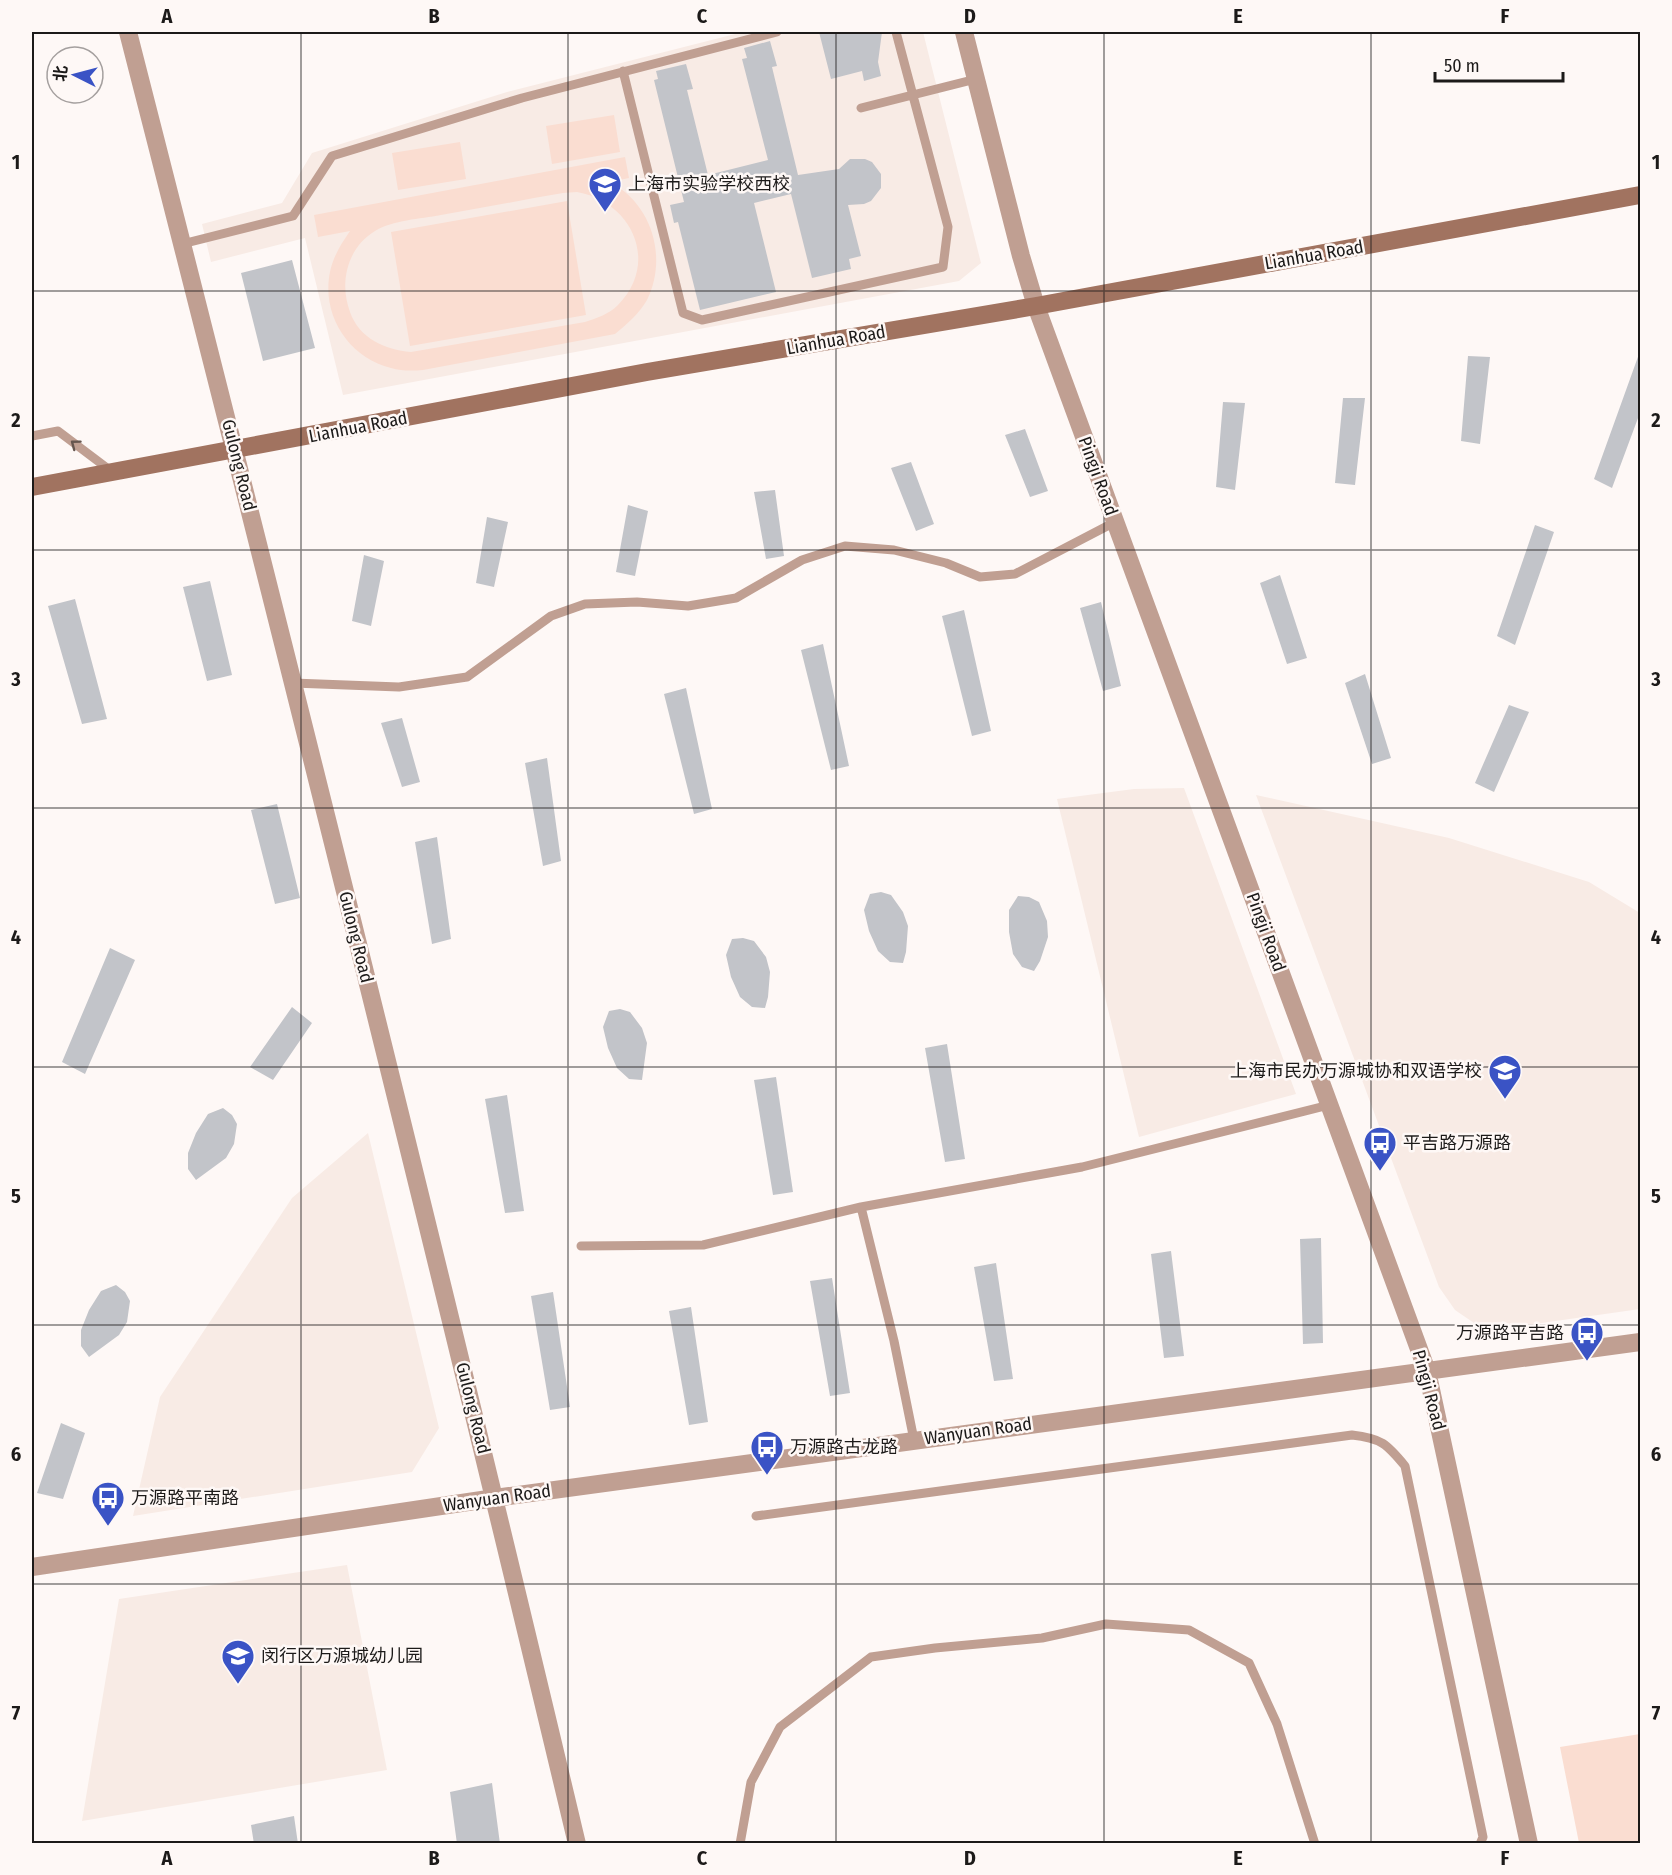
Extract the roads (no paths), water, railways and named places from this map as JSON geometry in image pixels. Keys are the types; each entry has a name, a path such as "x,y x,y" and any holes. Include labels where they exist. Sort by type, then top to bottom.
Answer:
{"main road":[{"name":"Lianhua Road","path":"32,487 647,372 1036,306 1641,195"}],"street":[{"name":"Gulong Road","path":"128,32 235,450 495,1498 576,1844"},
{"name":"Pingji Road","path":"964,32 1021,256 1036,306 1427,1371 1529,1844"},
{"name":"Wanyuan Road","path":"32,1567 495,1498 1641,1342"}],"lane":[{"path":"182,244 293,216 332,156 522,98 777,32"},
{"path":"623,71 683,313 702,320 943,267 948,227 896,32"},
{"path":"861,108 976,79"},
{"path":"32,436 58,431 113,472"},
{"path":"293,683 399,687 467,677 551,616 585,603 638,602 688,606 736,598 802,560 845,546 894,550 946,563 980,577 1015,574 1115,522"},
{"path":"581,1246 703,1245 861,1207 1082,1167 1329,1105"},
{"path":"861,1207 894,1341 914,1440"},
{"path":"756,1516 1352,1435 1372,1437 1391,1449 1405,1466 1483,1837 1480,1844"},
{"path":"740,1844 751,1782 780,1727 871,1657 935,1648 1042,1638 1106,1624 1189,1630 1249,1663 1277,1724 1315,1844"}],"place":[{"name":"上海市实验学校西校","path":"605,213"},
{"name":"上海市民办万源城协和双语学校","path":"1505,1100"},
{"name":"平吉路万源路","path":"1380,1172"},
{"name":"万源路平吉路","path":"1587,1362"},
{"name":"万源路古龙路","path":"767,1476"},
{"name":"万源路平南路","path":"108,1527"},
{"name":"闵行区万源城幼儿园","path":"238,1685"}]}
